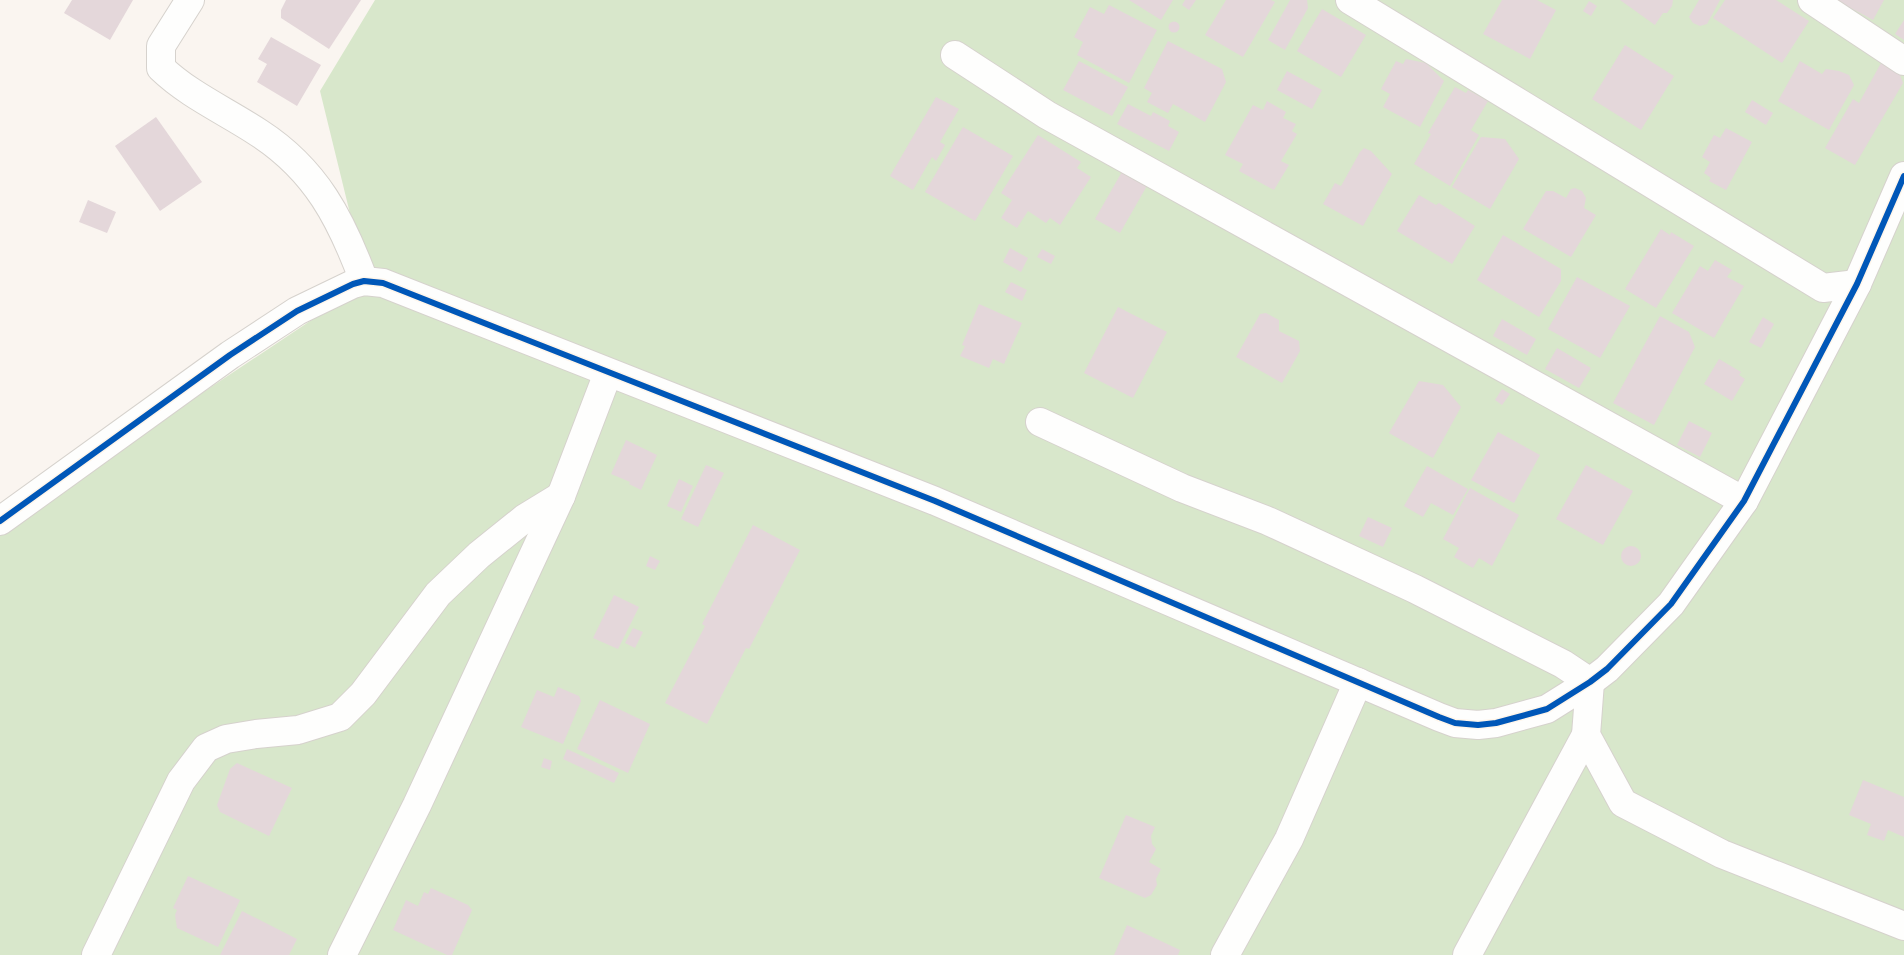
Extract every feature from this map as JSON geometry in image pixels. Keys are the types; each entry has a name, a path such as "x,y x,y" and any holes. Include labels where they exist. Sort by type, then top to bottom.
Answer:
{"street":[{"path":"190,0 161,46 161,68 174,80 260,134 296,161 318,187 350,244 364,281"},
{"path":"1350,0 1823,288 1857,284"},
{"path":"1812,0 1904,61"},
{"path":"955,55 1047,115 1744,501"},
{"path":"0,521 230,355 298,311 353,284 364,281 383,283 398,287 608,373 935,501 1438,717 1455,723 1496,724 1547,709 1590,682 1607,669 1671,604 1744,501 1857,284 1904,176"},
{"path":"342,955 418,805 562,496 608,373"},
{"path":"1040,422 1182,488 1268,521 1414,589 1563,664 1590,682"},
{"path":"96,955 181,781 206,748 226,739 298,730 340,717 363,694 438,594 479,555 525,518 562,496"},
{"path":"1225,955 1289,839 1358,682"},
{"path":"1467,955 1586,735 1590,682"},
{"path":"1586,735 1623,803 1722,854 1904,926"}],"green space":[{"path":"375,0 1904,0 1904,955 0,955 0,528 367,283 320,91"}],"building":[{"path":"72,0 133,0 110,40 64,13"},
{"path":"286,0 361,0 329,49 281,18 281,10"},
{"path":"1129,0 1173,0 1161,20"},
{"path":"1185,0 1196,0 1189,10 1182,5"},
{"path":"1226,0 1271,0 1275,2 1243,57 1205,35"},
{"path":"1290,0 1307,0 1308,8 1285,50 1268,40"},
{"path":"1502,0 1537,0 1556,10 1530,59 1483,34"},
{"path":"1620,0 1673,0 1672,6 1667,13 1663,13 1655,25"},
{"path":"1699,0 1720,0 1707,24 1700,26 1693,23 1689,17"},
{"path":"1725,0 1776,0 1809,21 1782,63 1713,18"},
{"path":"1836,0 1884,0 1873,20"},
{"path":"1589,1 1597,6 1591,16 1583,11"},
{"path":"1109,5 1157,30 1129,83 1077,55 1083,42 1074,37 1090,7 1104,14"},
{"path":"1322,9 1366,35 1341,77 1297,51"},
{"path":"1904,20 1904,40 1895,34"},
{"path":"1172,22 1176,22 1179,27 1178,31 1172,32 1169,29 1169,25"},
{"path":"271,37 321,65 297,106 257,82 267,64 258,59"},
{"path":"1168,41 1222,69 1226,82 1205,122 1173,104 1168,113 1147,102 1152,93 1144,88"},
{"path":"1625,45 1674,76 1641,130 1592,99"},
{"path":"1406,59 1426,63 1444,81 1420,127 1383,107 1390,94 1381,89 1396,61 1403,64"},
{"path":"1079,61 1128,87 1112,116 1063,90"},
{"path":"1800,61 1822,74 1826,69 1849,75 1854,85 1829,130 1778,101"},
{"path":"1881,63 1900,75 1903,83 1855,165 1825,148 1853,99 1859,103"},
{"path":"1287,71 1322,90 1312,109 1277,90"},
{"path":"1455,87 1466,93 1468,90 1488,101 1471,130 1479,135 1450,186 1414,164 1431,134 1428,133"},
{"path":"936,97 959,109 940,142 945,145 936,161 932,157 913,190 890,176"},
{"path":"1752,100 1773,113 1766,125 1745,112"},
{"path":"1267,101 1286,112 1283,118 1296,124 1292,131 1297,134 1281,161 1289,165 1274,190 1239,171 1243,164 1225,155 1253,105 1263,110"},
{"path":"1128,104 1151,116 1153,112 1170,121 1168,126 1179,132 1169,151 1117,124"},
{"path":"156,117 202,182 160,211 115,146"},
{"path":"963,127 1013,156 975,221 925,192"},
{"path":"1726,128 1752,142 1726,190 1709,181 1711,178 1704,173 1710,162 1702,157 1714,135 1720,138"},
{"path":"1038,135 1081,162 1077,168 1091,177 1060,225 1050,218 1046,223 1028,211 1017,228 1001,218 1012,200 1001,193"},
{"path":"1481,137 1505,139 1519,159 1490,209 1452,187"},
{"path":"1364,148 1371,151 1392,174 1363,226 1323,204 1335,183 1341,186"},
{"path":"1123,170 1148,184 1120,233 1095,219"},
{"path":"1575,188 1582,191 1586,198 1584,208 1596,215 1571,257 1523,229 1546,191 1553,191 1566,198 1571,189"},
{"path":"1419,195 1436,205 1439,203 1475,226 1452,264 1397,231"},
{"path":"88,200 116,212 107,233 79,222"},
{"path":"1661,229 1670,235 1671,232 1694,246 1656,308 1625,289"},
{"path":"1503,235 1561,269 1561,281 1539,317 1477,280"},
{"path":"1010,248 1028,258 1021,272 1003,262"},
{"path":"1042,249 1055,256 1051,264 1037,257"},
{"path":"1715,260 1732,270 1727,277 1744,286 1714,338 1672,313 1700,266 1708,271"},
{"path":"1577,277 1630,306 1600,358 1548,329"},
{"path":"1011,282 1027,290 1022,301 1005,292"},
{"path":"979,304 1022,323 1004,364 993,359 989,368 960,356 965,346 962,345"},
{"path":"1118,307 1167,332 1133,398 1084,373"},
{"path":"1266,313 1279,320 1279,331 1299,341 1300,351 1282,383 1236,357 1260,314"},
{"path":"1660,316 1689,332 1695,347 1654,425 1613,403"},
{"path":"1763,317 1774,324 1761,348 1749,342"},
{"path":"1502,319 1536,339 1527,355 1493,336"},
{"path":"1557,348 1591,368 1579,388 1545,369"},
{"path":"1719,359 1741,372 1739,375 1745,379 1732,401 1704,384"},
{"path":"1419,381 1443,385 1461,407 1433,458 1389,433"},
{"path":"1502,389 1510,394 1502,405 1495,400"},
{"path":"1689,421 1712,433 1700,457 1677,445"},
{"path":"1498,432 1540,455 1514,503 1471,480"},
{"path":"626,440 657,455 641,490 629,484 630,482 611,474"},
{"path":"706,465 724,473 698,527 681,519"},
{"path":"1586,465 1633,491 1603,545 1556,519"},
{"path":"1427,466 1468,489 1453,515 1431,503 1423,517 1404,506"},
{"path":"679,479 693,486 681,512 667,506"},
{"path":"1470,488 1519,515 1492,566 1479,558 1473,568 1454,557 1459,548 1443,539"},
{"path":"1368,517 1392,528 1383,547 1359,536"},
{"path":"753,525 800,550 749,649 746,648 707,724 665,703 705,626 702,624"},
{"path":"1631,546 1638,549 1641,556 1638,563 1631,566 1624,563 1621,556 1624,549"},
{"path":"650,556 660,561 655,570 646,566"},
{"path":"614,595 639,607 618,649 593,638"},
{"path":"633,628 643,632 635,648 625,643"},
{"path":"558,687 579,696 581,701 563,744 521,727 537,690 554,697"},
{"path":"600,700 650,724 628,773 577,749"},
{"path":"567,749 619,773 614,783 563,759"},
{"path":"544,758 552,761 550,770 541,767"},
{"path":"237,763 292,788 269,836 220,812 217,805 230,769"},
{"path":"1863,780 1904,797 1904,837 1888,830 1884,841 1867,835 1871,824 1849,815"},
{"path":"1126,815 1155,827 1151,836 1152,844 1156,849 1149,862 1161,869 1156,879 1157,885 1151,895 1145,898 1099,878"},
{"path":"188,876 240,900 218,947 177,928 175,915 177,910 173,908"},
{"path":"431,888 468,905 472,910 452,955 447,955 393,930 406,900 418,906 424,892 428,894"},
{"path":"242,911 297,939 289,955 220,955"},
{"path":"1127,925 1180,950 1178,955 1114,955"}],"cycle path":[{"path":"0,521 230,355 297,311 353,284 364,281 383,283 935,501 1439,717 1455,723 1478,725 1496,723 1547,709 1590,682 1607,669 1671,604 1744,501 1857,284 1904,176"}]}
